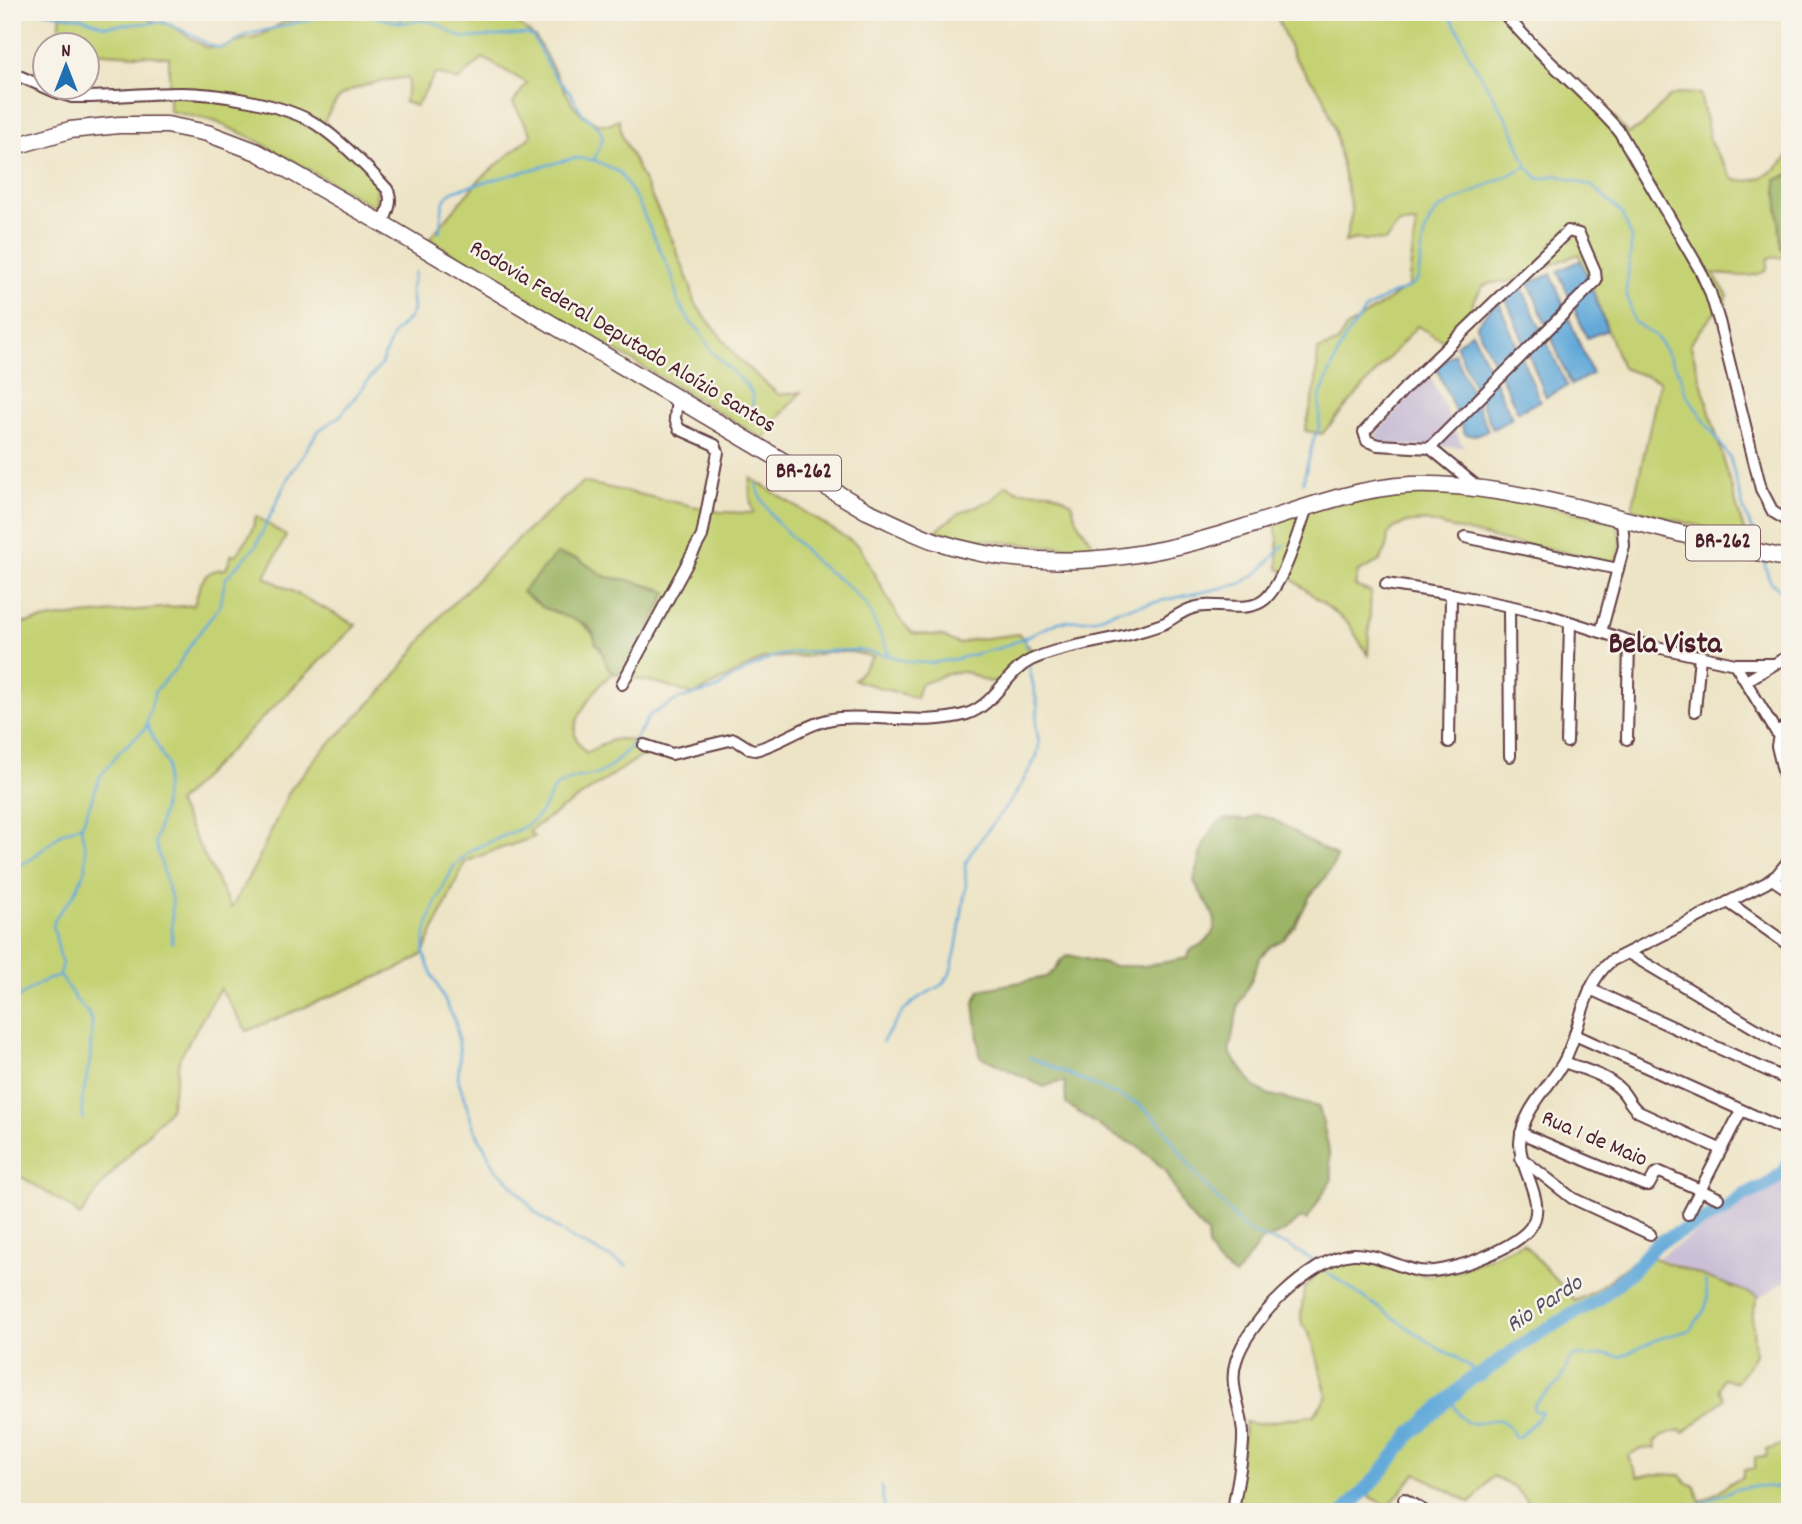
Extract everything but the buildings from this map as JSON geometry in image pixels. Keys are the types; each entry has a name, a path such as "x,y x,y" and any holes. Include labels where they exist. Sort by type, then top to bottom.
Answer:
{"highway":[{"name":"Rodovia Federal Deputado Aloízio Santos","path":"12,147 70,130 119,125 167,125 207,133 257,152 867,511 935,541 1006,559 1060,562 1114,559 1214,537 1350,494 1410,485 1479,488 1789,558"}],"street":[{"path":"1503,12 1548,62 1619,131 1693,258 1710,292 1719,321 1761,489 1773,513 1790,522"},
{"path":"12,73 72,97 197,93 246,101 293,114 315,124 363,163 387,190 390,194 390,206 383,224"},
{"path":"1430,448 1596,281 1595,271 1579,234 1568,231 1406,387 1364,432 1367,441 1378,445 1430,448 1479,488"},
{"path":"622,684 697,548 707,519 718,452 710,443 679,429 675,419 677,397"},
{"path":"645,745 672,754 734,739 750,750 755,750 827,720 925,718 968,713 985,703 1019,668 1033,659 1065,648 1132,634 1165,623 1192,608 1205,605 1252,605 1261,602 1278,580 1296,542 1307,507"},
{"path":"1601,632 1624,546 1622,519"},
{"path":"1465,537 1618,569"},
{"path":"1386,584 1509,606 1629,641 1735,664 1776,664"},
{"path":"1449,742 1451,594"},
{"path":"1509,606 1510,756"},
{"path":"1567,741 1570,623"},
{"path":"1627,739 1629,641"},
{"path":"1746,681 1790,655"},
{"path":"1695,711 1700,656"},
{"path":"1735,664 1778,735 1778,756 1790,800"},
{"path":"1778,735 1783,727 1790,723"},
{"path":"1233,1512 1243,1434 1233,1378 1236,1359 1255,1325 1273,1305 1315,1269 1342,1256 1364,1255 1432,1272 1455,1267 1515,1241 1532,1226 1537,1207 1521,1158 1521,1133 1530,1111 1564,1062 1590,989 1604,968 1772,879 1790,859"},
{"path":"1772,879 1790,891"},
{"path":"1728,902 1790,946"},
{"path":"1628,953 1790,1049"},
{"path":"1590,989 1790,1081"},
{"path":"1575,1035 1788,1131"},
{"path":"1564,1062 1597,1075 1617,1087 1639,1112 1720,1149"},
{"path":"1688,1214 1741,1111"},
{"name":"Rua 1 de Maio","path":"1521,1133 1644,1185 1650,1184 1655,1174 1661,1172 1699,1190"},
{"path":"1521,1158 1573,1198 1650,1234"},
{"path":"1699,1190 1718,1198"},
{"path":"1404,1499 1426,1512"}],"shaded area":[{"path":"1429,373 1463,447 1381,445 1375,435"},
{"path":"1790,1174 1790,1278 1758,1299 1658,1257"}],"green space":[{"path":"50,12 150,12 150,20 171,25 205,47 225,47 245,39 256,38 284,22 321,12 503,12 536,38 573,105 584,116 599,124 611,124 619,119 622,136 671,237 691,287 694,302 738,359 779,395 801,392 764,439 429,239 478,181 532,135 513,103 527,83 483,58 458,81 436,73 416,106 404,102 409,81 406,78 361,87 345,93 335,102 324,121 378,177 375,207 250,137 214,121 169,111 169,57 102,53 102,32 58,32 61,15"},
{"path":"1275,12 1505,12 1543,58 1599,100 1628,134 1641,127 1668,98 1679,93 1700,94 1711,144 1733,179 1757,179 1778,167 1790,155 1790,174 1776,180 1785,254 1789,257 1768,258 1767,270 1755,275 1713,273 1728,296 1690,343 1746,538 1632,509 1660,381 1622,368 1579,254 1507,282 1483,286 1469,315 1447,343 1417,326 1322,434 1305,431 1316,385 1318,350 1337,343 1346,328 1408,287 1416,223 1399,224 1385,241 1356,239 1345,242 1352,212 1334,128 1324,97 1293,56"},
{"path":"1790,174 1789,257 1781,249 1776,180"},
{"path":"751,478 859,546 898,617 912,633 942,636 959,644 970,640 1019,634 1033,652 1006,679 992,682 965,672 953,673 920,684 916,698 854,680 873,657 852,652 764,658 694,695 658,683 626,677 661,589 606,577 578,559 576,620 594,637 613,673 601,684 583,710 575,734 586,753 618,739 652,749 529,831 534,837 465,862 423,954 404,966 247,1031 220,988 180,1057 170,1109 105,1181 80,1216 12,1171 12,625 59,617 194,605 203,579 211,572 226,569 232,554 236,555 251,533 256,516 286,536 265,577 356,625 177,803 231,908 255,866 290,790 318,755 387,686 443,613 521,536 583,482 720,512 754,513 750,496"},
{"path":"1006,485 1018,491 1051,492 1071,503 1078,523 1095,547 1015,544 936,531 957,514 992,500"},
{"path":"1420,487 1502,495 1617,522 1621,542 1616,563 1512,543 1425,521 1405,523 1394,528 1388,535 1386,549 1380,561 1358,572 1355,586 1371,592 1368,655 1348,623 1278,568 1274,516"},
{"path":"556,554 578,559 606,577 628,580 667,592 626,677 613,673 607,666 601,647 596,644 593,632 585,624 542,607 522,592"},
{"path":"1256,815 1280,823 1337,858 1310,896 1295,926 1284,939 1260,957 1239,1003 1229,1052 1254,1086 1267,1094 1319,1107 1328,1145 1332,1179 1307,1220 1301,1218 1282,1233 1261,1241 1235,1276 1216,1261 1208,1246 1207,1234 1185,1211 1167,1173 1137,1146 1113,1135 1066,1104 1065,1082 1044,1087 980,1056 974,1003 980,990 1046,977 1069,955 1113,966 1144,966 1188,958 1190,951 1205,942 1215,927 1212,911 1194,881 1208,835 1221,822 1229,819 1245,820"},
{"path":"1523,1243 1575,1301 1593,1292 1643,1254 1758,1296 1752,1315 1755,1355 1737,1382 1723,1379 1719,1389 1724,1399 1684,1433 1681,1430 1666,1434 1654,1443 1656,1448 1639,1449 1628,1456 1638,1477 1654,1474 1681,1475 1686,1482 1695,1486 1700,1501 1742,1477 1744,1469 1755,1469 1755,1457 1766,1457 1767,1450 1790,1442 1790,1512 1537,1512 1515,1488 1493,1476 1471,1503 1416,1473 1389,1506 1360,1492 1347,1512 1234,1512 1245,1422 1255,1424 1314,1415 1327,1396 1314,1347 1308,1331 1302,1325 1301,1317 1304,1290 1324,1264 1357,1260 1426,1276 1460,1270"}],"water":[{"path":"1581,260 1607,330 1587,338 1558,271"},
{"path":"1551,274 1592,374 1571,385 1529,283"},
{"path":"1522,288 1567,386 1546,397 1505,296"},
{"path":"1498,300 1540,401 1518,412 1476,326"},
{"path":"1472,332 1512,418 1493,429 1456,345"},
{"path":"1454,353 1488,430 1473,436 1465,434 1436,367"}],"waterway":[{"path":"12,15 22,12"},
{"path":"44,12 83,18 105,26 163,22 219,48 246,35 332,14 363,14 401,23 422,20 438,24 455,35 466,38 526,34 533,37 553,74 570,92 582,113 599,128 603,138 594,160"},
{"path":"401,12 401,23"},
{"path":"1447,12 1460,33 1469,56 1511,126 1527,166 1539,179 1557,175 1592,186 1622,213 1632,239 1626,291 1634,322 1656,336 1680,374 1685,392 1730,458 1743,507 1761,545"},
{"path":"439,233 444,203 455,190 574,158 594,160 619,172 637,200 673,278 678,302 712,352 747,386 753,396 753,413"},
{"path":"1303,482 1319,428 1320,396 1344,340 1365,310 1417,281 1425,234 1432,217 1439,209 1527,166"},
{"path":"83,1119 82,1100 90,1060 92,1023 89,1014 60,975 62,965 53,925 57,915 74,895 86,869 81,828 100,777 119,752 145,729 155,691 177,667 219,607 226,578 256,546 288,478 318,431 340,416 380,366 394,333 413,310 411,289 415,272"},
{"path":"756,484 762,500 775,520 818,564 848,586 867,606 890,656"},
{"path":"627,1266 569,1237 536,1213 504,1175 497,1171 474,1128 458,1079 460,1053 456,1024 424,953 425,935 434,906 454,866 471,850 533,821 556,786 575,778 598,774 609,768 631,746 650,715 679,699 717,689 728,680 772,657 796,652 857,650 908,662 932,663 956,659 1003,647 1059,622 1095,619 1118,610 1240,584 1259,572 1284,545"},
{"path":"1764,560 1771,582 1790,596"},
{"path":"1025,637 1026,648"},
{"path":"882,1042 903,1011 917,999 943,984 950,974 966,886 965,865 972,851 1017,792 1037,756 1038,708 1029,666"},
{"path":"147,725 167,765 163,809 155,842 172,901 172,943"},
{"path":"12,869 30,860 62,833 82,825"},
{"path":"12,1002 38,984 60,975"},
{"path":"1029,1057 1140,1105 1159,1122 1198,1177 1245,1229 1287,1245 1317,1263"},
{"name":"Rio Pardo","path":"1344,1512 1380,1474 1410,1435 1473,1377 1480,1375 1533,1337 1599,1299 1634,1269 1656,1244 1728,1208 1742,1196 1766,1186 1784,1172 1790,1161"},
{"path":"1325,1271 1480,1375"},
{"path":"1445,1401 1452,1402 1465,1421 1477,1423 1497,1420 1509,1427 1515,1437 1519,1437 1540,1416 1542,1412 1534,1411 1533,1406 1560,1382 1570,1358 1605,1354 1620,1357 1658,1339 1690,1330 1704,1311 1708,1299 1705,1281"},
{"path":"881,1486 885,1512"},
{"path":"1685,1512 1724,1494 1748,1487 1775,1487 1790,1491"}],"district":[{"name":"Bela Vista","path":"1665,646"}]}
